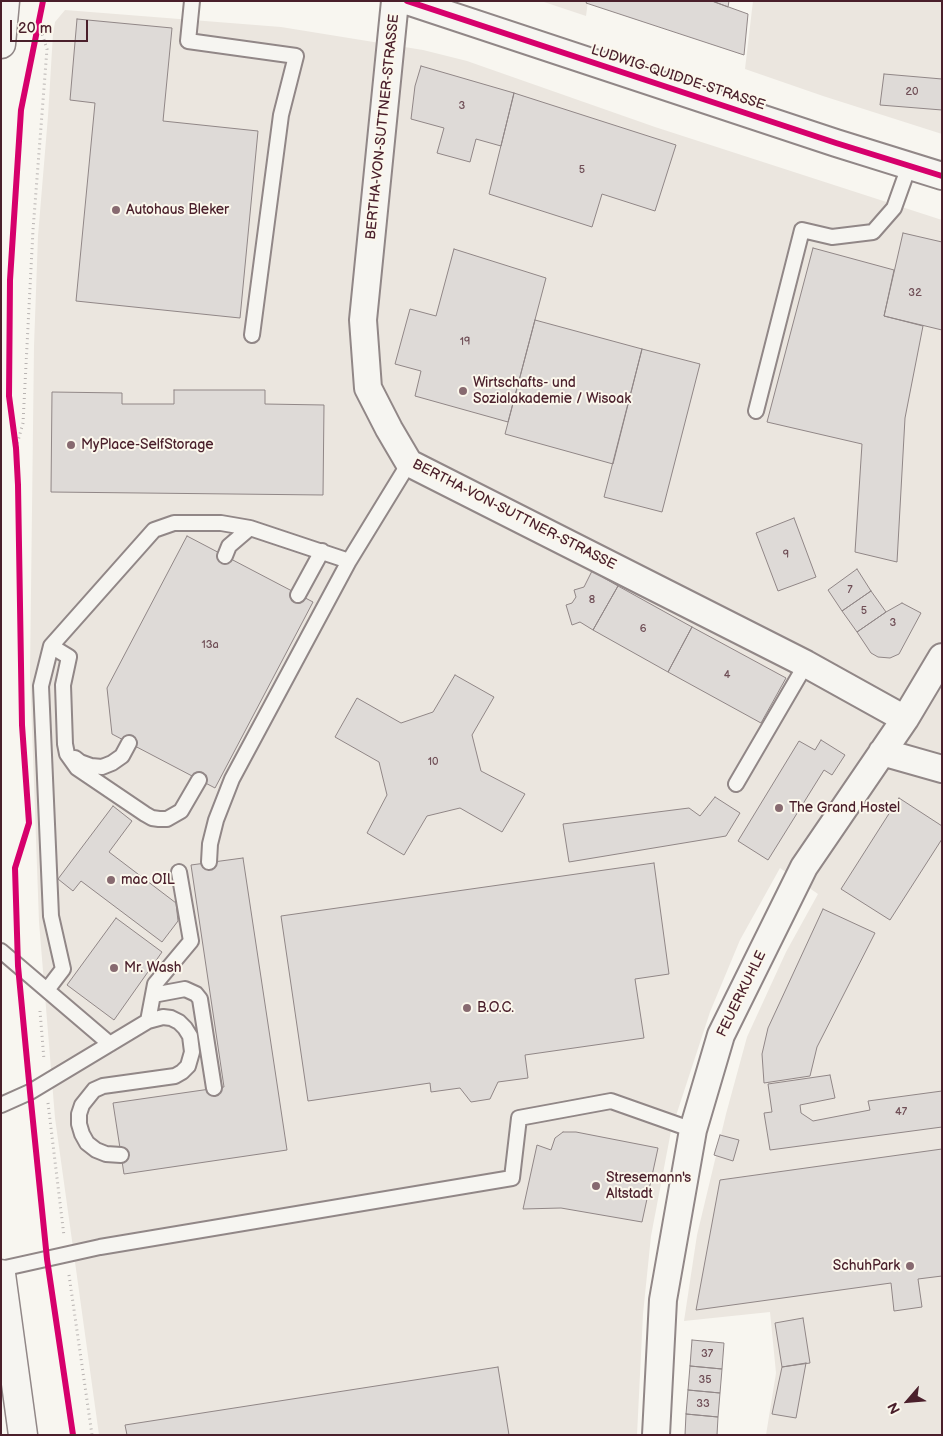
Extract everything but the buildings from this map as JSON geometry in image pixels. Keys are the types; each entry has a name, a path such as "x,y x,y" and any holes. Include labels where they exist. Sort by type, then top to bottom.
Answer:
{"main road":[{"path":"1,44 5,1"},
{"path":"1,1274 23,1435"}],"street":[{"name":"BERTHA-VON-SUTTNER-STRASSE","path":"396,1 363,320 368,388 409,463 806,664 905,720"},
{"name":"LUDWIG-QUIDDE-STRASSE","path":"408,1 818,137 942,176"},
{"name":"FEUERKUHLE","path":"656,1435 663,1300 693,1130 721,1035 800,876 905,720 942,657"},
{"path":"882,752 942,769"}],"lane":[{"path":"192,1 188,41 296,56 281,115 252,335"},
{"path":"756,411 802,230 832,236 873,232 894,208 909,166"},
{"path":"210,862 210,844 216,820 232,779 349,561 409,463"},
{"path":"43,987 63,968 50,916 41,686 51,646 154,530 174,523 221,522 250,528 349,561"},
{"path":"225,556 229,546 250,528"},
{"path":"298,595 322,551"},
{"path":"51,646 68,657 63,685 64,735 67,754 77,768 152,818 167,819 181,811 199,780"},
{"path":"736,784 806,664"},
{"path":"64,735 66,746 72,755 80,762 91,766 102,766 112,763 122,756 129,743"},
{"path":"148,1021 155,984 191,941 180,872"},
{"path":"1,952 110,1044"},
{"path":"153,995 185,989 196,994 200,999 214,1088"},
{"path":"1,1105 46,1083 148,1021 163,1017 171,1018 185,1028 190,1036 192,1052 188,1066 182,1072 175,1076 104,1086 94,1090 82,1104 78,1124 87,1144 106,1154 121,1155"},
{"path":"1,1268 119,1244 512,1178 519,1118 611,1101 693,1130"}],"path":[{"path":"35,43 40,16"},
{"path":"16,448 23,424 33,230 47,48 39,24"},
{"path":"14,430 17,457"},
{"path":"43,987 46,1083 66,1254 92,1435"}],"shaded area":[{"path":"541,1 588,1 586,16"},
{"path":"753,1 942,1 942,134 745,69"},
{"path":"65,10 281,27 423,50 467,61 655,127 942,220 942,1435 766,1435 776,1373 770,1312 684,1321 697,1235 726,1114 747,1037 786,952 818,894 780,868 740,940 710,1012 671,1131 651,1236 643,1314 637,1435 99,1435 55,1118 39,922 30,673 34,346 38,236 53,34 55,22"}],"cycle path":[{"path":"43,1 21,110 10,280 9,396 16,448 18,485 22,725 29,823 15,868 18,966 47,1259 73,1435"},
{"path":"407,1 836,143 942,176"}],"place":[{"name":"Autohaus Bleker","path":"116,210"},
{"name":"Wirtschafts- und Sozialakademie / Wisoak","path":"463,391"},
{"name":"MyPlace-SelfStorage","path":"71,445"},
{"name":"The Grand Hostel","path":"779,808"},
{"name":"mac OIL","path":"111,880"},
{"name":"Mr. Wash","path":"114,968"},
{"name":"B.O.C.","path":"467,1008"},
{"name":"Stresemann's Altstadt","path":"596,1186"},
{"name":"SchuhPark","path":"910,1266"}]}
